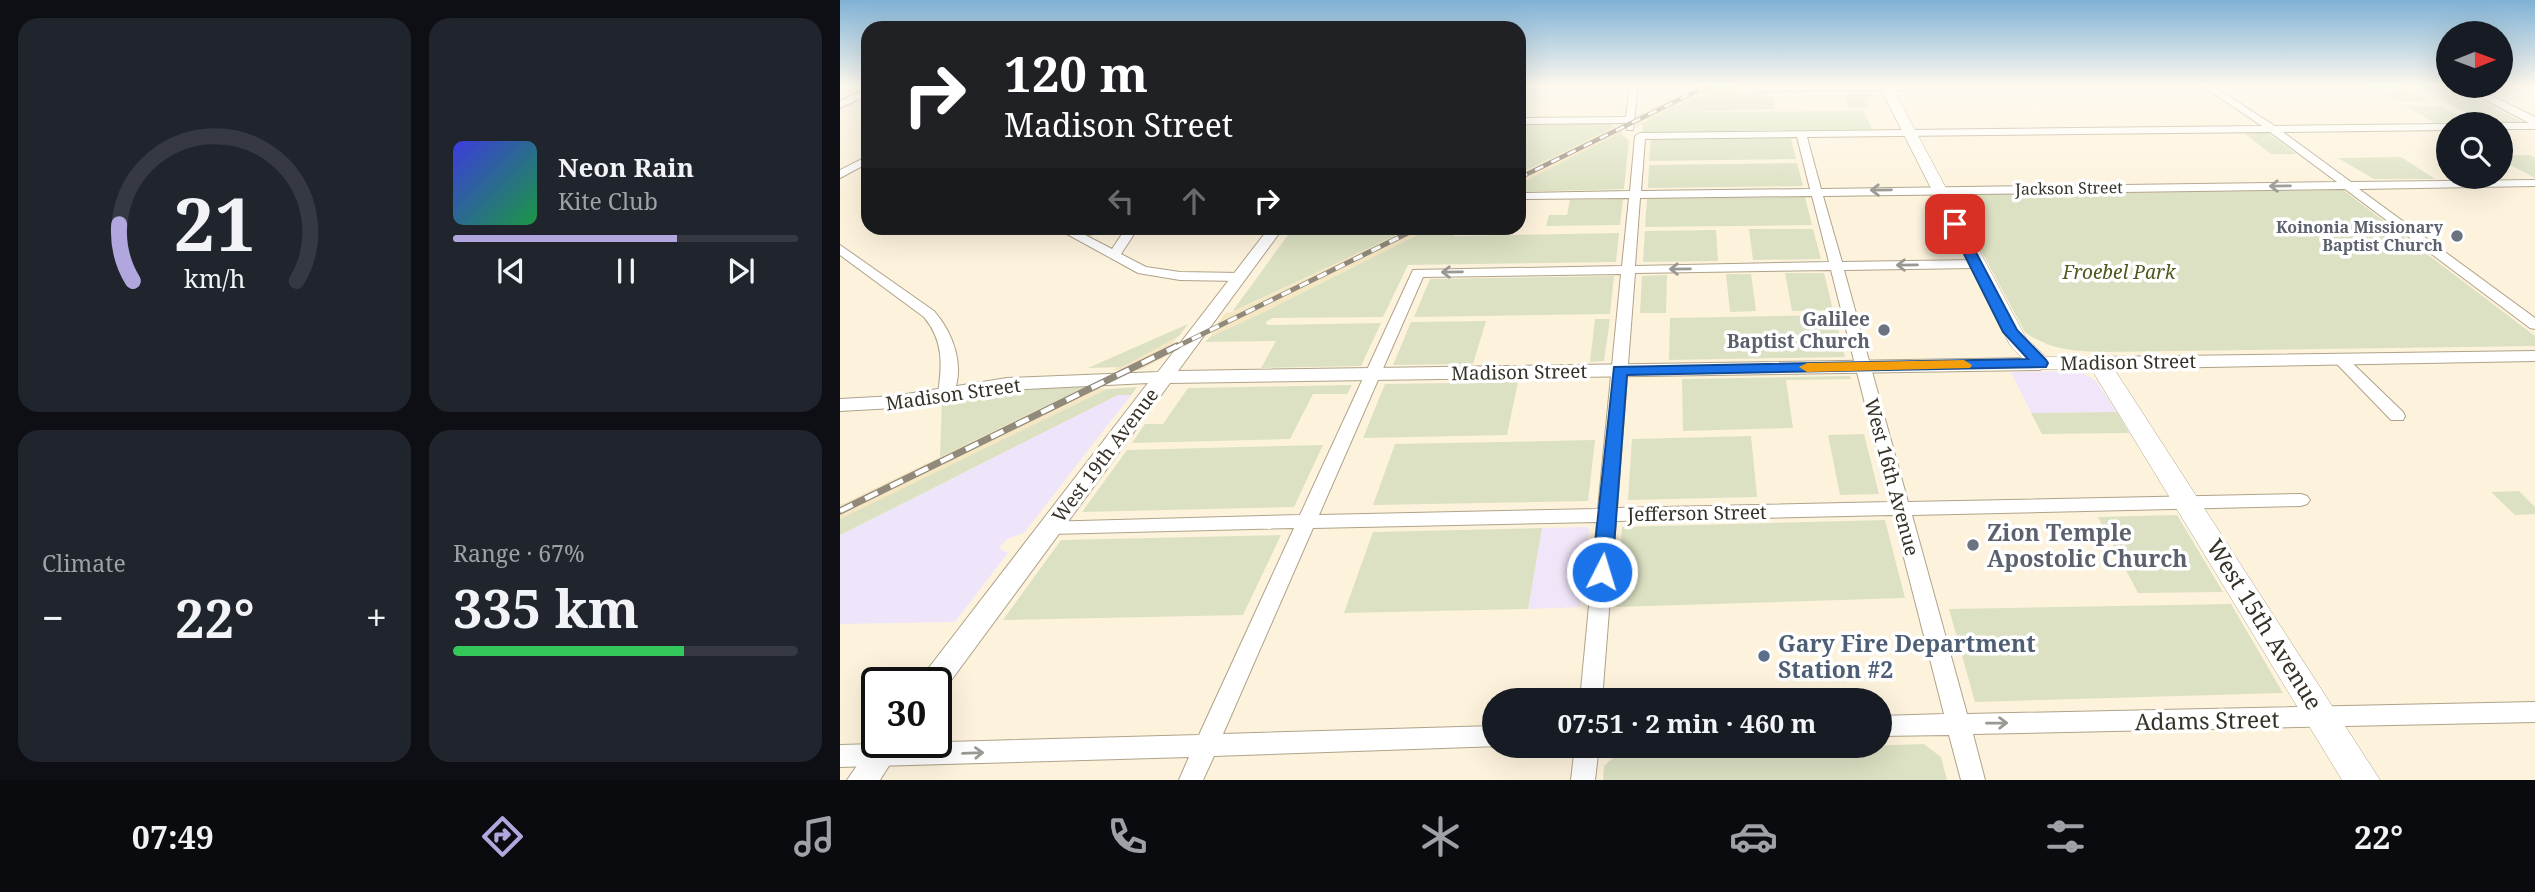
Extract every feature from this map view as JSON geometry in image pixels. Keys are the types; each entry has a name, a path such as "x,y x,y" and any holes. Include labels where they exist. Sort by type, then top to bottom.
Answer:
{"main road":[{"path":"1904,121 2011,332 2040,363"},
{"name":"Madison Street","path":"2040,363 2099,363"},
{"name":"West 15th Avenue","path":"2099,363 2362,780"}],"street":[{"path":"1630,121 1630,130 1640,136 2436,127"},
{"path":"2261,121 2535,325"},
{"path":"2513,125 2535,124"},
{"name":"West 16th Avenue","path":"1801,134 1814,191 1973,780"},
{"path":"1592,688 1640,136"},
{"path":"840,176 861,163"},
{"path":"840,176 861,172"},
{"name":"Jackson Street","path":"1526,196 2535,183"},
{"path":"1076,235 1128,264 1160,273 1240,276"},
{"path":"1113,256 1127,235"},
{"name":"West 19th Avenue","path":"945,667 1271,235"},
{"path":"840,249 929,314 940,326 948,342 946,394"},
{"path":"1191,780 1417,274 1975,264"},
{"name":"Madison Street","path":"2099,363 2535,356"},
{"path":"2340,359 2397,416"},
{"name":"Madison Street","path":"840,405 894,402 1007,384 1164,377 2040,363"},
{"name":"Jefferson Street","path":"1050,527 2301,500"},
{"name":"Adams Street","path":"1892,726 2535,712"},
{"path":"952,748 1206,746 1482,737"},
{"path":"840,757 861,753"},
{"path":"862,780 878,758"},
{"path":"1583,780 1586,758"}],"shaded area":[{"path":"1636,121 1648,121 1635,128"},
{"path":"1613,126 1624,132 1526,181 1526,171"},
{"path":"1397,235 1417,235 1210,337 1225,313 1233,312"},
{"path":"1177,337 1163,358 1141,370 1112,370"},
{"path":"2071,371 2096,381 2117,412 2031,413 2011,372"},
{"path":"1085,387 1107,389 840,520 840,505"},
{"path":"1118,395 1131,395 1024,533 1007,539 999,548 1008,553 955,622 840,624 840,535"},
{"path":"1587,527 1589,530 1580,607 1528,609 1542,528"}],"green space":[{"path":"1869,121 1872,129 1642,132 1643,123"},
{"path":"1609,122 1614,127 1526,171 1526,123"},
{"path":"1620,133 1629,140 1624,189 1526,192 1526,180"},
{"path":"2244,133 2268,133 2296,154 2271,154"},
{"path":"1791,138 1796,159 1649,161 1651,140"},
{"path":"2530,155 2535,158 2535,178 2513,166 2513,156"},
{"path":"2401,157 2435,179 2374,179 2338,158"},
{"path":"1797,163 1803,186 1648,188 1649,165"},
{"name":"Froebel Park","path":"2343,190 2535,336 2535,346 2103,352 2062,348 2025,332 1951,195"},
{"path":"1805,197 1812,225 1645,227 1647,199"},
{"path":"1623,199 1620,225 1546,226 1549,215 1567,215 1570,200"},
{"path":"1749,229 1813,229 1821,259 1753,260"},
{"path":"1716,230 1718,261 1643,262 1645,231"},
{"path":"1619,233 1616,262 1408,265 1383,317 1273,318 1267,321 1266,324 1269,325 1381,323 1361,366 1261,368 1276,341 1205,342 1210,337 1417,235"},
{"path":"1288,235 1397,235 1232,312"},
{"path":"1785,273 1824,273 1833,310 1792,311"},
{"path":"1726,274 1751,274 1756,311 1730,312"},
{"path":"1667,275 1666,313 1640,313 1642,276"},
{"path":"1614,276 1610,314 1414,317 1430,279"},
{"path":"1835,315 1845,357 1669,360 1670,318"},
{"path":"1595,319 1610,319 1604,361 1590,362"},
{"path":"1486,321 1473,364 1393,365 1411,322"},
{"path":"1188,324 1179,336 1122,367 1088,368"},
{"path":"1850,376 1851,379 1786,380 1793,428 1683,431 1682,379"},
{"path":"1518,382 1507,435 1363,438 1385,384"},
{"path":"1352,385 1347,394 1313,394 1290,439 1132,443 1145,424 1163,424 1188,388"},
{"path":"1085,387 940,457 942,399 1013,389"},
{"path":"1137,387 1131,395 1118,395 840,535 840,519 1107,389"},
{"path":"2117,412 2129,433 2042,434 2031,413"},
{"path":"1864,434 1879,494 1840,495 1828,435"},
{"path":"1751,436 1757,497 1628,500 1632,439"},
{"path":"1595,440 1588,501 1373,505 1395,444"},
{"path":"1323,445 1294,507 1082,512 1127,450"},
{"path":"2519,491 2535,507 2535,514 2515,515 2491,492"},
{"path":"2177,515 2223,592 2138,593 2098,517"},
{"path":"1885,520 1905,598 1616,607 1622,527"},
{"path":"1542,528 1528,609 1344,613 1373,532"},
{"path":"1281,535 1243,615 1003,620 1061,540"},
{"path":"2231,604 2283,693 1975,702 1949,609"},
{"path":"1924,744 1941,757 1947,780 1603,780 1604,766 1613,758 1892,758 1892,745"}],"railway":[{"path":"1526,175 1635,121"},
{"path":"1174,348 1404,235"},
{"path":"840,511 1177,346"}],"slow traffic":[{"path":"1807,367 1964,365"}],"place":[{"name":"Koinonia Missionary Baptist Church","path":"2457,236"},
{"name":"Galilee Baptist Church","path":"1884,330"},
{"name":"Zion Temple Apostolic Church","path":"1973,545"},
{"name":"Gary Fire Department Station #2","path":"1764,656"}],"route":[{"path":"1602,572 1620,370 2040,363 2021,346 2011,332 1955,224"}]}
